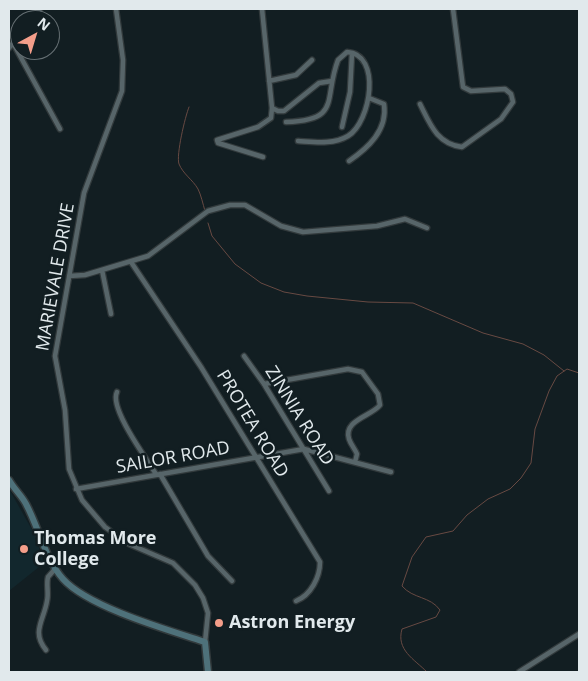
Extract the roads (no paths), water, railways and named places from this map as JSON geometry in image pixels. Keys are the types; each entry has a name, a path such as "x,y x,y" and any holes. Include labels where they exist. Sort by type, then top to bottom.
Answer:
{"main road":[{"path":"9,480 26,503 55,569 71,586 88,597 147,623 201,641 208,672"}],"street":[{"name":"MARIEVALE DRIVE","path":"116,9 123,60 122,91 84,193 55,356 65,410 68,470 81,498 99,521 110,531 130,544 173,563 191,580 204,598 208,613 201,641"},
{"path":"262,9 272,108 270,118 264,124 217,140 218,143 262,157"},
{"path":"420,104 438,137 450,145 462,147 501,120 512,102 511,94 505,89 472,91 463,87 453,9"},
{"path":"342,127 350,92 352,53"},
{"path":"286,122 306,122 320,116 327,108 338,60 344,54 352,53 360,56 365,63 370,98 360,123 347,137 318,142 298,141"},
{"path":"22,60 60,128"},
{"path":"269,80 296,75 312,60"},
{"path":"272,108 284,111 319,83 332,81"},
{"path":"349,161 370,145 380,130 384,114 384,104 370,98"},
{"path":"69,276 79,276 131,262 154,252 208,211 230,205 244,205 280,226 303,232 377,226 405,219 427,228"},
{"name":"PROTEA ROAD","path":"131,262 201,367 320,562 318,573 310,591 296,601"},
{"path":"102,270 111,314"},
{"path":"68,284 79,276"},
{"name":"ZINNIA ROAD","path":"244,356 264,384 329,492"},
{"path":"264,384 348,369 358,369 372,384 380,400 377,409 359,418 350,429 349,439 357,454 355,462"},
{"path":"117,392 115,396 118,411 208,556 232,581"},
{"name":"SAILOR ROAD","path":"76,490 304,449 391,472"},
{"path":"81,498 86,487"},
{"path":"46,650 40,643 39,633 47,601 48,577 55,569"},
{"path":"519,672 579,634"}],"waterway":[{"path":"189,107 183,127 178,159 183,171 198,189 205,211"},
{"path":"208,223 212,236 235,264 261,283 284,292 307,296 368,302 413,303 483,333 523,344 544,355 564,371"},
{"path":"427,672 407,654 401,636 402,629 436,617 440,610 436,605 411,593 402,586 412,557 426,537 453,531 467,515 488,499 510,489 521,478 531,463 535,429 549,391 557,376 567,369 579,373"}],"place":[{"name":"Thomas More College","path":"24,549"},
{"name":"Astron Energy","path":"219,623"}]}
